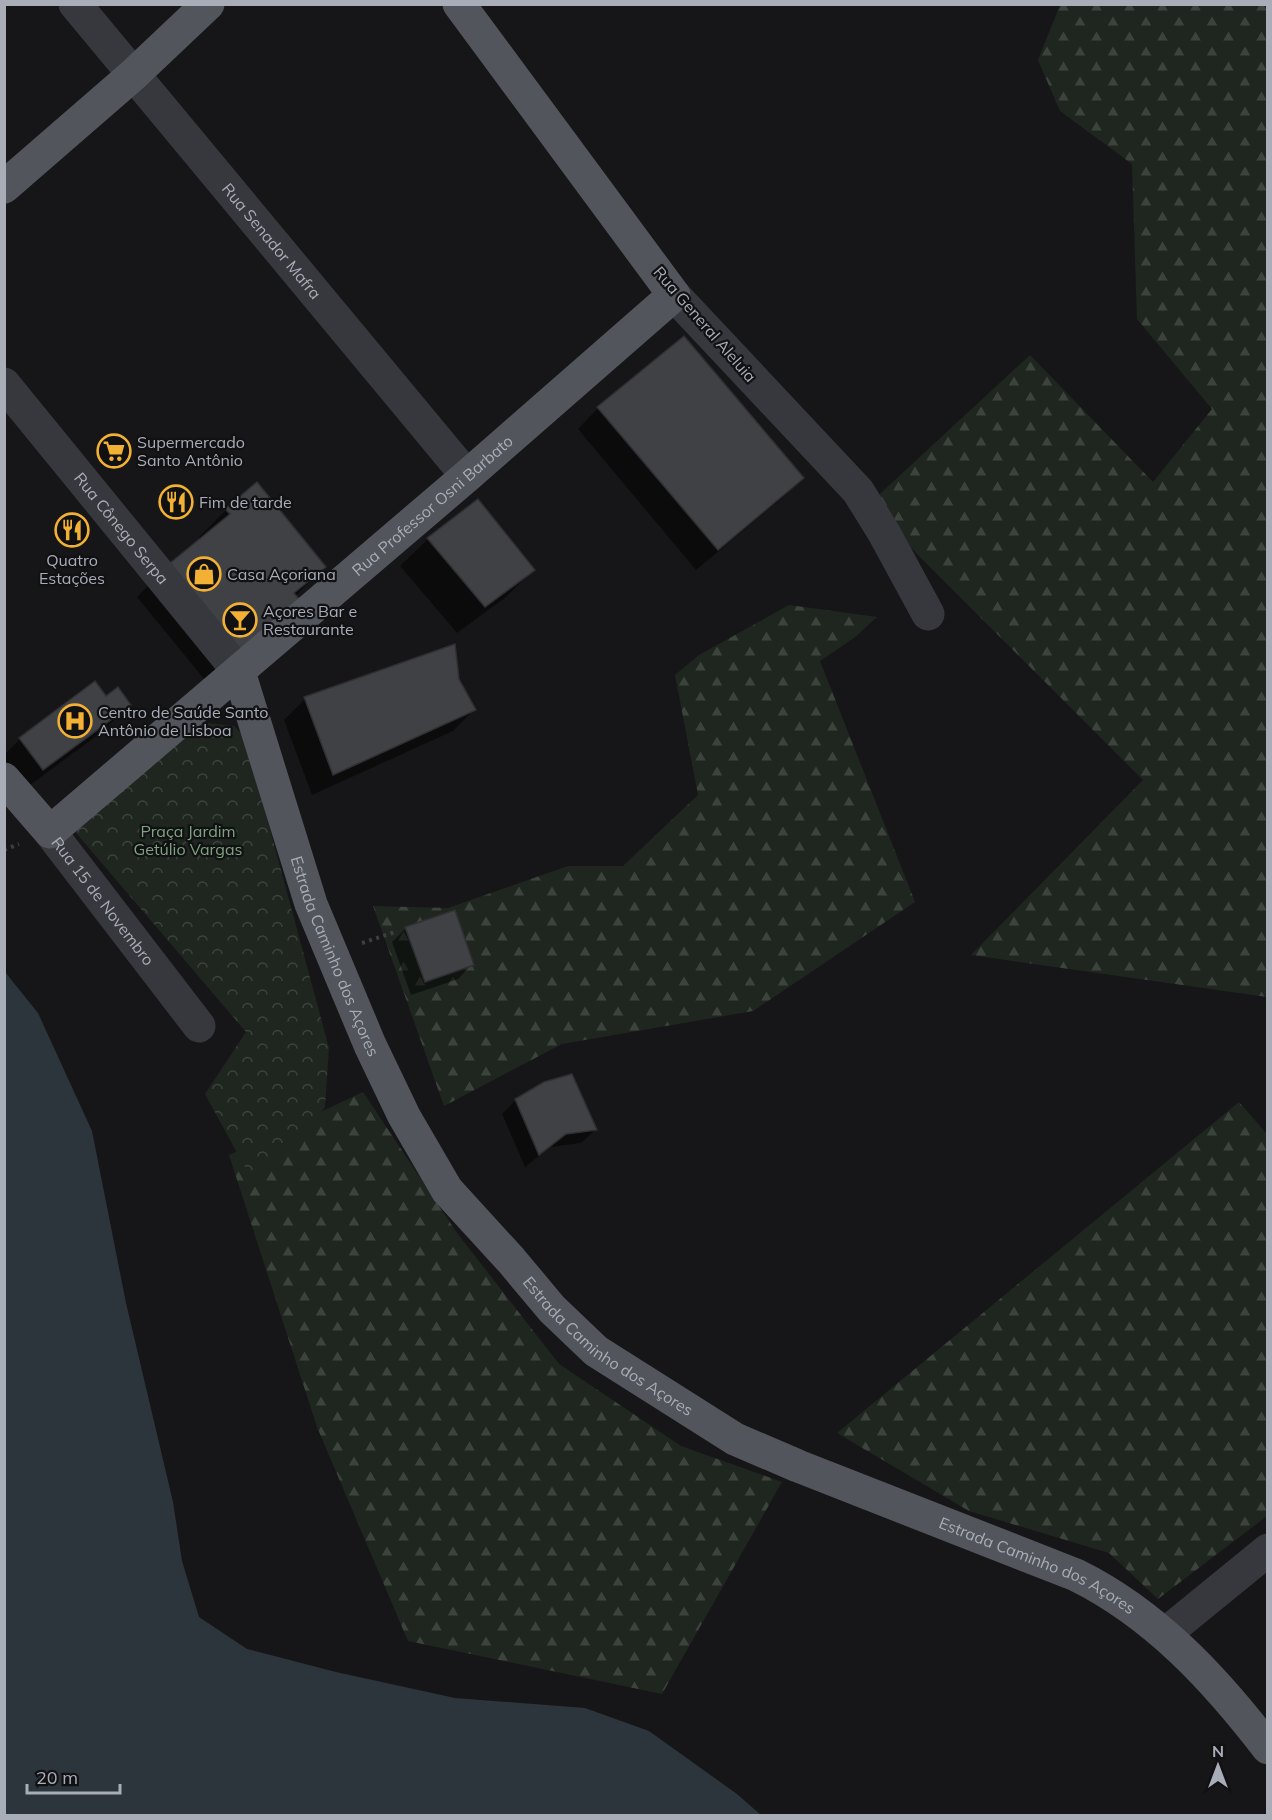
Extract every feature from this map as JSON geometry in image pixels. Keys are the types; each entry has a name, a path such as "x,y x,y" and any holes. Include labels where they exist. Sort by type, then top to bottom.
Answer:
{"main road":[{"path":"4,187 134,75 208,4"},
{"name":"Rua General Aleluia","path":"459,4 674,295"},
{"name":"Rua Professor Osni Barbato","path":"50,832 467,476 674,295"},
{"name":"Estrada Caminho dos Açores","path":"239,672 311,904 370,1045 404,1116 447,1190 552,1309 596,1351 735,1438 809,1470 1076,1575 1127,1604 1165,1634 1236,1706 1268,1748"},
{"name":"Rua 15 de Novembro","path":"4,778 50,832"}],"street":[{"name":"Rua Senador Mafra","path":"75,4 467,476"},
{"name":"Rua General Aleluia","path":"674,295 858,491 884,533 927,614"},
{"name":"Rua Cônego Serpa","path":"4,384 239,672"},
{"name":"Rua 15 de Novembro","path":"50,832 199,1026"},
{"path":"1165,1634 1268,1550"}],"green space":[{"path":"1060,5 1267,5 1267,997 971,955 1143,780 868,505 1030,355 1153,482 1212,409 1137,319 1132,164 1060,111 1038,60"},
{"path":"789,605 877,617 854,638 820,661 915,902 753,1011 562,1044 444,1106 373,906 448,908 568,866 623,866 698,795 675,675 699,655"},
{"name":"Praça Jardim Getúlio Vargas","path":"207,723 234,726 245,737 329,1048 325,1107 308,1129 252,1180 205,1094 246,1032 71,827 193,728"},
{"path":"363,1092 457,1233 559,1364 681,1446 782,1482 662,1694 408,1641 317,1427 229,1155"},
{"path":"1239,1102 1267,1134 1267,1516 1158,1599 1109,1553 969,1511 837,1433"}],"shaded area":[{"path":"5,972 38,1013 92,1131 126,1303 173,1502 182,1561 199,1617 247,1649 336,1672 455,1698 585,1708 649,1731 737,1794 761,1815 5,1815"}],"building":[{"path":"684,336 804,478 718,550 597,407"},
{"path":"257,482 326,567 294,593 304,605 238,659 164,568 230,514 225,509"},
{"path":"478,499 535,570 485,607 427,538"},
{"path":"455,644 459,679 476,710 333,775 304,697"},
{"name":"Centro de Saúde Santo Antônio de Lisboa","path":"95,681 106,696 118,687 131,705 43,770 19,738"},
{"path":"455,910 474,965 425,982 405,927"},
{"path":"572,1074 597,1130 566,1134 539,1155 515,1099 544,1082"}],"place":[{"name":"Supermercado Santo Antônio","path":"114,451"},
{"name":"Fim de tarde","path":"176,502"},
{"name":"Quatro Estações","path":"72,530"},
{"name":"Casa Açoriana","path":"204,574"},
{"name":"Açores Bar e Restaurante","path":"240,620"},
{"name":"Centro de Saúde Santo Antônio de Lisboa","path":"75,721"}]}
